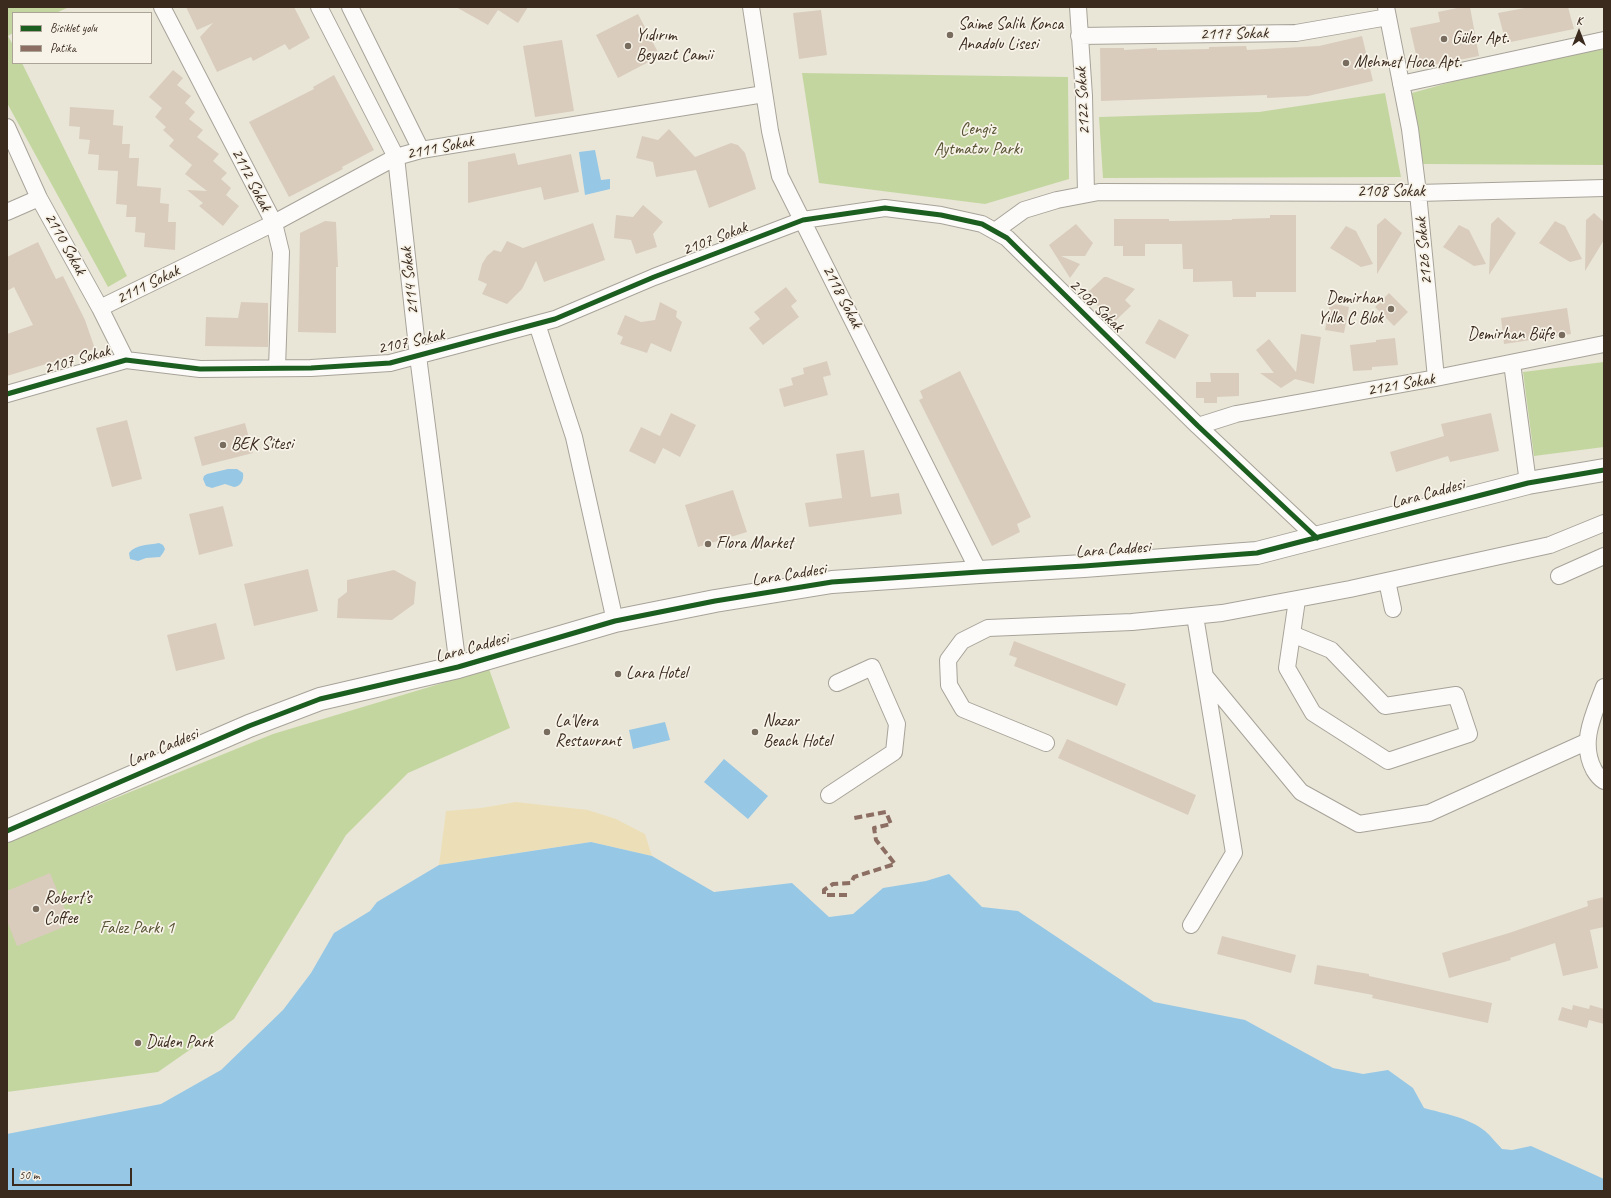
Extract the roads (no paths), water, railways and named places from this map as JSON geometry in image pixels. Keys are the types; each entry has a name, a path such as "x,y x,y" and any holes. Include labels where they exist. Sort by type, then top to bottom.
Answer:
{"street":[{"name":"2112 Sokak","path":"162,7 274,223 281,252 277,368"},
{"name":"2114 Sokak","path":"319,7 396,157 418,356 458,667"},
{"path":"350,7 421,150"},
{"name":"2118 Sokak","path":"751,7 770,131 780,176 979,572"},
{"name":"2122 Sokak","path":"1078,7 1084,96 1086,194"},
{"name":"2117 Sokak","path":"1080,36 1296,33 1387,12"},
{"name":"2126 Sokak","path":"1387,12 1410,129 1418,193 1436,378"},
{"path":"1401,84 1604,40"},
{"name":"2111 Sokak","path":"100,308 274,223 396,157 421,150 764,94"},
{"name":"2110 Sokak","path":"7,127 39,198 100,308 126,360"},
{"name":"2108 Sokak","path":"995,231 1024,210 1057,200 1099,192 1418,193 1604,188"},
{"path":"7,212 39,198"},
{"name":"2108 Sokak","path":"803,220 885,208 941,215 982,224 1007,238 1198,426 1317,538"},
{"name":"2107 Sokak","path":"7,394 126,360 200,369 277,368 390,363 554,319 654,277 803,220"},
{"path":"537,324 574,438 614,621"},
{"name":"2121 Sokak","path":"1198,426 1236,414 1436,378 1604,344"},
{"path":"1512,363 1528,482"},
{"name":"Lara Caddesi","path":"7,831 249,726 320,699 458,667 614,621 714,601 832,582 1258,553 1528,482 1604,470"},
{"path":"1046,743 963,709 949,685 948,660 962,641 988,628 1132,622 1222,613 1297,600 1550,545 1604,523"},
{"path":"1559,576 1604,556"},
{"path":"1387,581 1393,609"},
{"path":"1292,634 1331,650 1385,706 1456,695 1469,734 1388,761 1313,713 1287,668 1292,634 1297,600"},
{"path":"1191,925 1234,853 1195,616"},
{"path":"829,795 894,752 897,724 872,667 838,683"},
{"path":"1205,676 1301,792 1359,824 1429,813 1586,742"},
{"path":"1604,687 1593,716 1586,742 1590,762 1599,778 1604,781"}],"water":[{"path":"595,150 601,180 610,179 610,189 585,195 579,152"},
{"path":"228,469 237,469 243,473 243,478 240,484 234,487 225,484 212,488 206,486 203,479 204,476"},
{"path":"159,543 163,545 165,549 160,557 146,558 138,561 130,559 129,553 135,548 143,545"},
{"path":"665,722 670,740 633,749 629,730"},
{"path":"724,759 768,796 748,819 704,782"},
{"path":"591,842 652,856 714,892 792,883 829,917 853,914 883,888 926,881 949,874 982,907 1018,911 1154,1002 1245,1020 1333,1068 1363,1074 1388,1070 1413,1088 1424,1108 1456,1116 1479,1126 1502,1149 1512,1150 1531,1146 1604,1179 1604,1191 7,1191 7,1134 161,1104 221,1070 283,1010 311,973 334,933 370,911 377,902 439,865"}],"place":[{"name":"Saime Salih Konca Anadolu Lisesi","path":"950,35"},
{"name":"Güler Apt.","path":"1444,39"},
{"name":"Yıdırım Beyazıt Camii","path":"628,46"},
{"name":"Mehmet Hoca Apt.","path":"1346,63"},
{"name":"Demirhan Yılla C Blok","path":"1391,309"},
{"name":"Demirhan Büfe","path":"1562,335"},
{"name":"BEK Sitesi","path":"223,445"},
{"name":"Flora Market","path":"708,544"},
{"name":"Lara Hotel","path":"618,674"},
{"name":"La'Vera Restaurant","path":"547,732"},
{"name":"Nazar Beach Hotel","path":"755,732"},
{"name":"Robert’s Coffee","path":"36,909"},
{"name":"Düden Park","path":"138,1043"}],"park label":[{"name":"Cengiz Aytmatov Parkı","path":"978,140"},
{"name":"Falez Parkı 1","path":"137,929"}]}
